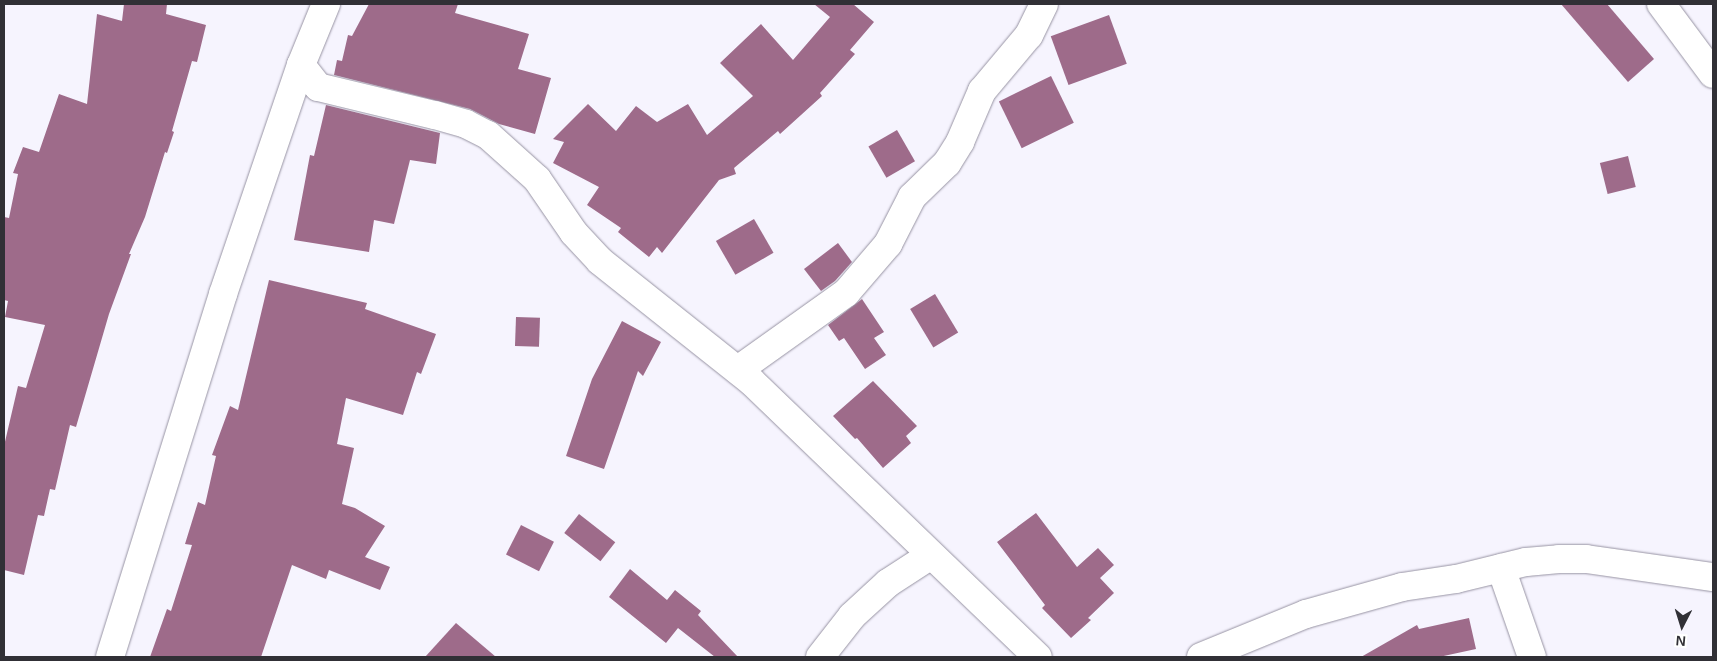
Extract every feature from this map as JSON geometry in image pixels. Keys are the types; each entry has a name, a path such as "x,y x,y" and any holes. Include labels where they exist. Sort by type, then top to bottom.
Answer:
{"street":[{"path":"110,657 222,294 302,65 326,4"},
{"path":"738,370 846,293 888,244 912,197 947,163 960,142 982,91 1030,35 1044,4"},
{"path":"1661,4 1713,74"},
{"path":"302,65 318,87 466,124 488,136 537,179 574,233 600,261 738,370 1038,657"},
{"path":"820,657 852,616 888,584 931,555"},
{"path":"1201,657 1306,614 1402,587 1526,562 1586,559 1713,577"},
{"path":"1501,568 1532,657"}],"building":[{"path":"124,4 167,4 166,14 206,25 197,62 192,61 167,153 165,152 145,217 129,254 131,254 109,314 76,427 70,425 55,490 50,489 44,516 38,515 24,575 4,570 4,446 18,386 26,388 45,325 5,317 8,301 4,300 4,217 9,218 18,174 13,173 23,147 39,152 59,94 87,104 97,14 122,21"},
{"path":"369,4 458,4 455,13 529,34 518,69 551,78 535,134 499,124 470,109 334,75 337,60 342,61 348,35 352,36"},
{"path":"814,4 853,4 874,22 850,50 855,54 820,93 822,96 780,134 778,131 734,168 736,174 719,180 662,253 657,247 649,257 618,232 621,228 587,205 599,187 553,163 564,142 553,139 588,104 616,131 636,106 657,122 688,104 707,135 753,96 720,63 761,24 793,60 830,17"},
{"path":"1561,4 1607,4 1654,59 1628,82"},
{"path":"1109,15 1127,64 1069,85 1051,36"},
{"path":"1051,76 1074,123 1022,148 999,101"},
{"path":"326,105 440,133 436,164 410,160 394,224 374,220 369,252 294,240 310,155 314,156"},
{"path":"897,130 915,161 886,178 868,146"},
{"path":"1628,156 1636,187 1608,194 1600,163"},
{"path":"754,219 774,253 735,275 716,241"},
{"path":"838,243 852,262 835,281 821,291 804,269"},
{"path":"269,280 367,303 365,309 436,334 421,374 417,372 403,415 346,398 337,444 354,448 342,504 355,508 385,526 365,557 390,567 380,590 329,570 326,579 292,565 261,657 150,657 167,609 171,611 192,545 185,544 198,502 205,505 216,456 212,455 230,406 238,410"},
{"path":"935,294 958,333 933,348 910,309"},
{"path":"862,299 884,332 874,338 886,355 865,369 844,338 839,341 828,325"},
{"path":"516,317 540,318 539,347 515,346"},
{"path":"622,321 661,342 643,376 638,371 604,469 566,456 592,379"},
{"path":"873,381 917,426 906,436 911,443 883,468 857,438 855,439 833,416"},
{"path":"1036,513 1077,567 1098,548 1114,565 1100,578 1114,593 1088,618 1091,620 1071,638 1042,608 1045,605 997,542"},
{"path":"579,514 615,542 600,561 564,533"},
{"path":"521,525 554,542 539,571 506,554"},
{"path":"630,569 667,600 675,590 701,611 698,615 738,657 715,657 678,628 666,643 609,597"},
{"path":"1469,618 1476,649 1439,657 1361,657 1417,625 1419,629"},
{"path":"456,623 496,657 425,657"}]}
